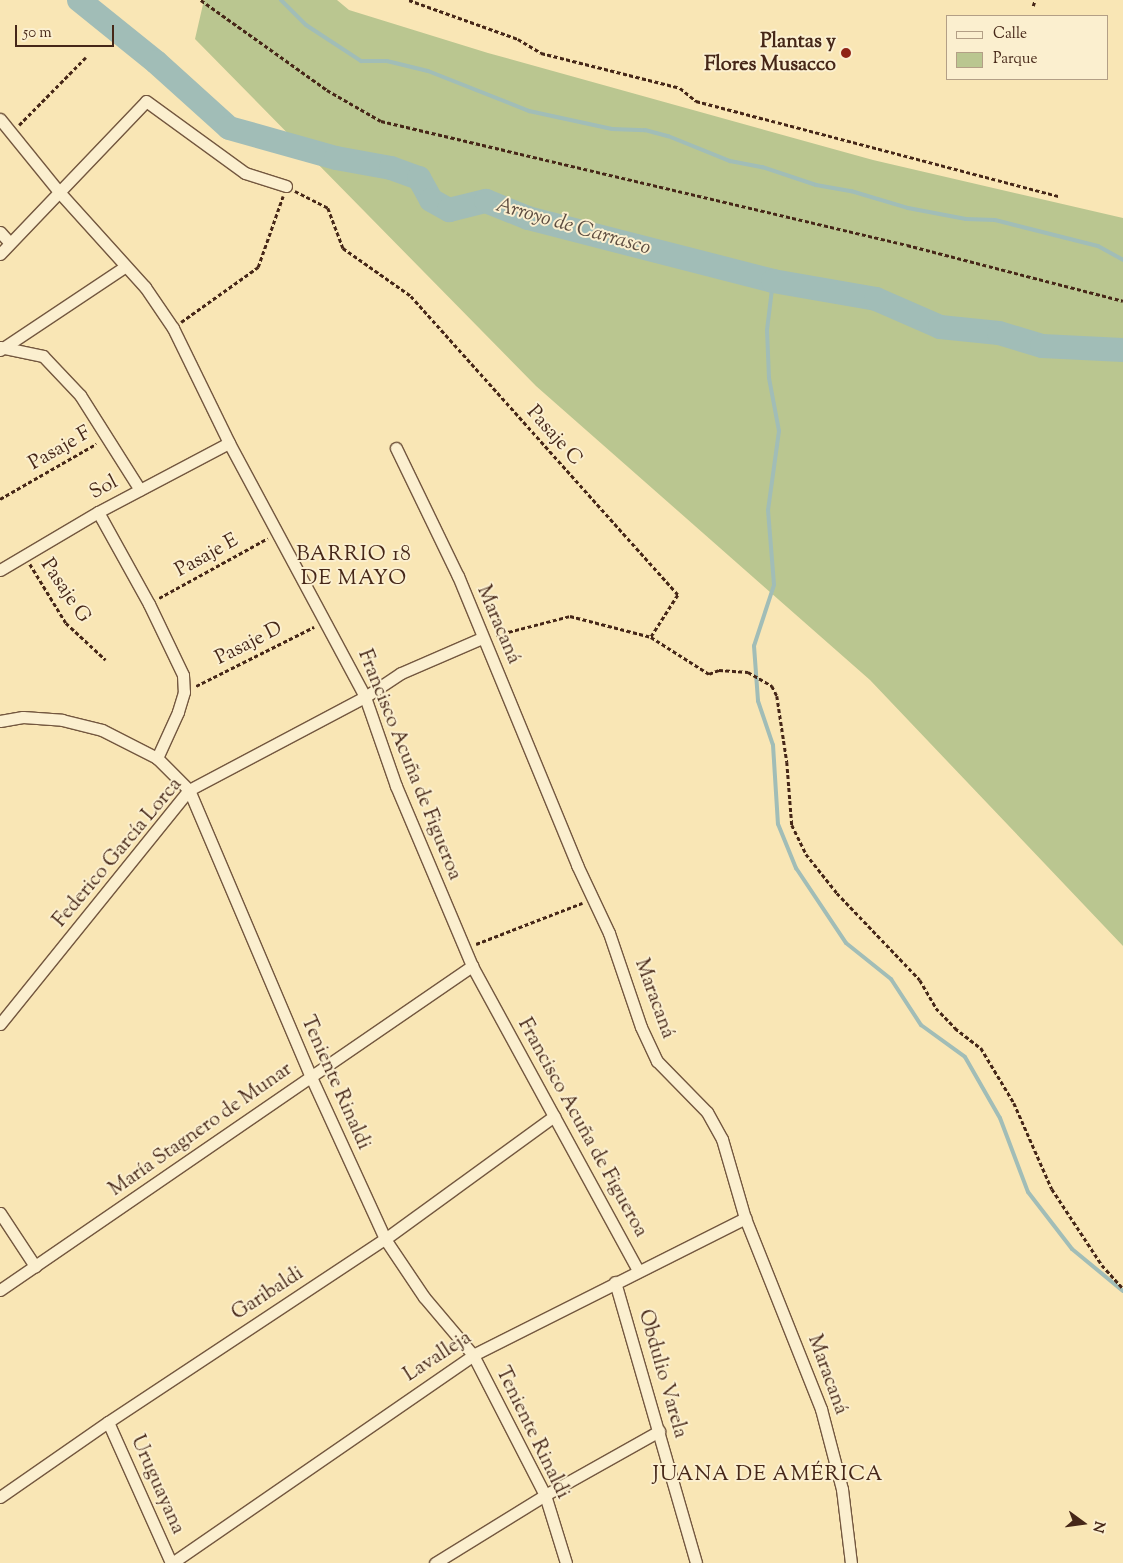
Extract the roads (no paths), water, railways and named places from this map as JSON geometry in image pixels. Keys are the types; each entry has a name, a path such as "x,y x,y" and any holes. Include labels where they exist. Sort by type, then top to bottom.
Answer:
{"street":[{"path":"0,254 9,242 60,193 146,101 245,173 286,186"},
{"name":"Francisco Acuña de Figueroa","path":"0,119 60,193 126,266 174,328 229,443 365,697 396,786 472,966 638,1271"},
{"path":"0,232 9,242"},
{"path":"1,348 126,266"},
{"path":"1,348 43,356 80,395 140,490"},
{"name":"Sol","path":"0,570 98,512 229,443"},
{"name":"Maracaná","path":"396,448 458,576 482,638 593,898 657,1061 707,1112 722,1139 745,1218 821,1409 842,1489 851,1563"},
{"path":"98,512 149,604 183,675 184,692 157,758"},
{"name":"Federico García Lorca","path":"0,1024 189,790 365,697 401,673 482,638"},
{"name":"Teniente Rinaldi","path":"0,721 23,717 62,720 102,730 157,758 189,790 311,1077 385,1239 424,1297 473,1355 546,1495 566,1563"},
{"name":"María Stagnero de Munar","path":"0,1290 472,966"},
{"name":"Garibaldi","path":"0,1497 108,1422 385,1239 554,1116"},
{"path":"0,1213 35,1266"},
{"name":"Lavalleja","path":"171,1563 473,1355 745,1218"},
{"name":"Obdulio Varela","path":"615,1282 696,1563"},
{"name":"Uruguayana","path":"108,1422 171,1563"},
{"path":"435,1563 546,1495 659,1431"}],"waterway":[{"name":"Arroyo de Carrasco","path":"79,0 156,62 229,128 336,158 391,168 419,178 431,200 449,210 486,201 528,218 773,281 876,299 940,327 999,333 1042,346 1123,350"},
{"path":"281,0 306,25 361,61 387,61 428,71 529,111 612,129 645,130 668,136 730,161 762,167 816,185 851,191 908,208 966,219 995,220 1098,246 1123,260"},
{"path":"773,281 767,330 769,378 779,431 768,510 774,585 754,646 758,701 773,745 778,824 796,868 846,943 891,979 921,1025 965,1057 1000,1118 1028,1192 1072,1249 1123,1291"}],"place":[{"name":"Plantas y Flores Musacco","path":"846,53"}],"district":[{"name":"BARRIO 18 DE MAYO","path":"354,567"},
{"name":"JUANA DE AMÉRICA","path":"768,1475"}]}
